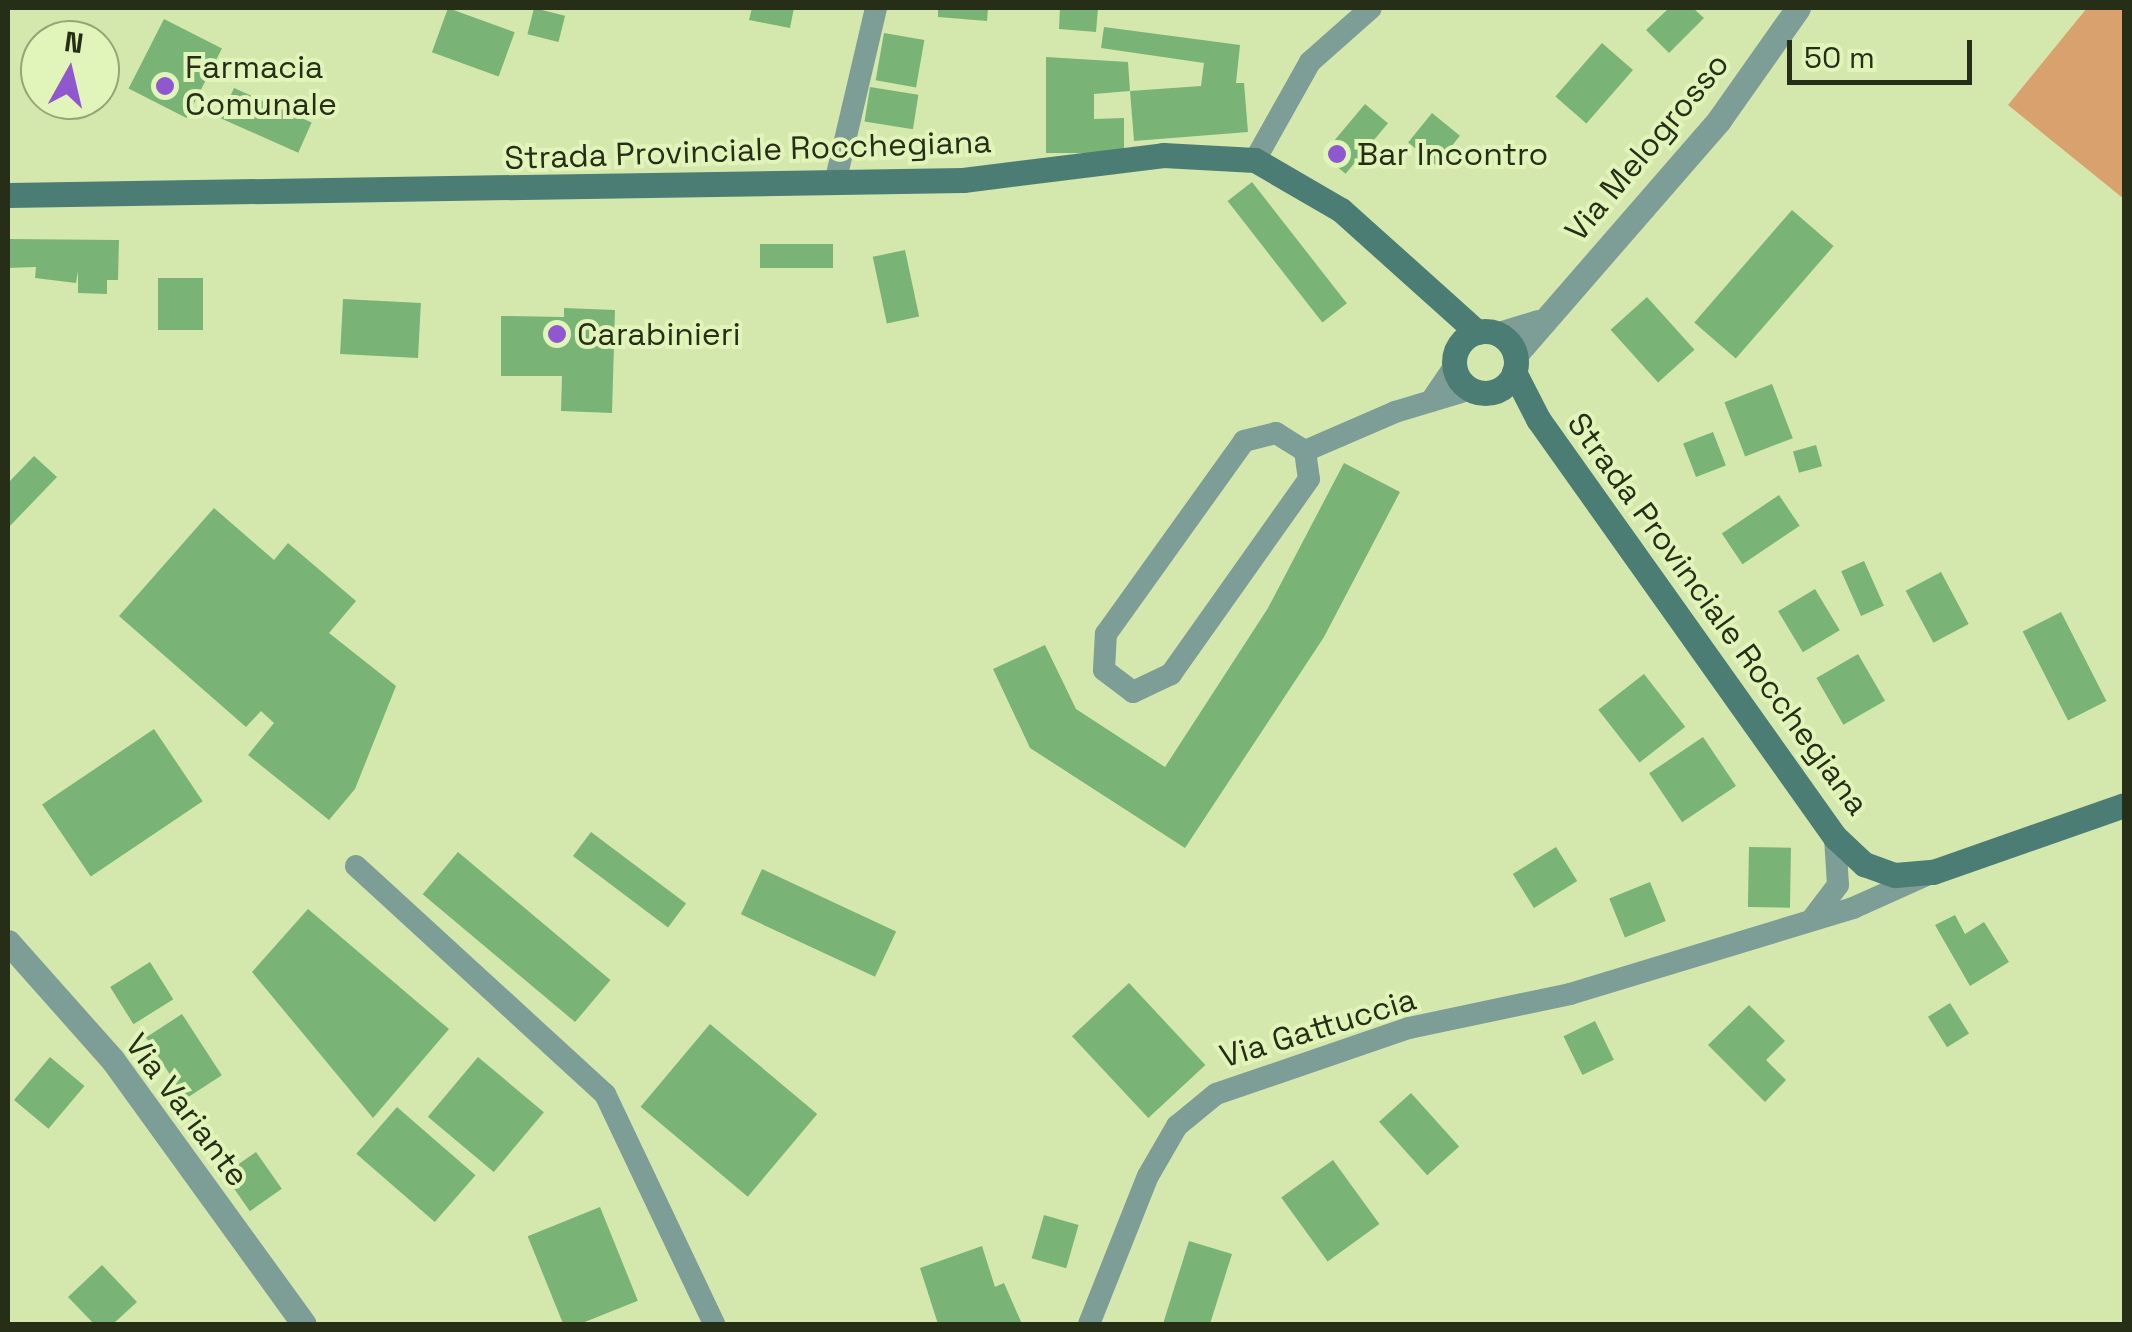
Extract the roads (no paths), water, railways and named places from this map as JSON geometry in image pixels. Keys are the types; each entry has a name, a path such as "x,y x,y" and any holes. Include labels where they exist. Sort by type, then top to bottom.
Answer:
{"main road":[{"name":"Strada Provinciale Rocchegiana","path":"8,195 963,180 1163,154 1256,160 1341,210 1439,300 1472,344 1509,372 1538,419 1835,838 1872,868"},
{"path":"1472,344 1471,389 1509,372"},
{"path":"1872,868 1895,875 1934,872 2124,805"}],"street":[{"path":"835,183 876,8"},
{"path":"1256,160 1310,62 1372,8"},
{"name":"Via Melogrosso","path":"1509,372 1538,322 1718,120 1798,8"},
{"path":"1431,401 1472,344 1538,322"},
{"path":"1304,451 1471,389"},
{"path":"1276,433 1304,451 1309,479 1171,674 1133,692 1104,670 1106,634 1244,441 1276,433"},
{"path":"1814,918 1838,885 1835,838"},
{"path":"356,866 606,1094 714,1324"},
{"path":"1853,908 1863,898 1872,868"},
{"name":"Via Gattuccia","path":"1089,1324 1148,1176 1176,1126 1216,1094 1408,1028 1570,994 1853,908 1934,872"},
{"name":"Via Variante","path":"8,942 112,1059 304,1324"}],"place":[{"name":"Farmacia Comunale","path":"165,86"},
{"name":"Bar Incontro","path":"1337,154"},
{"name":"Carabinieri","path":"557,334"}]}
